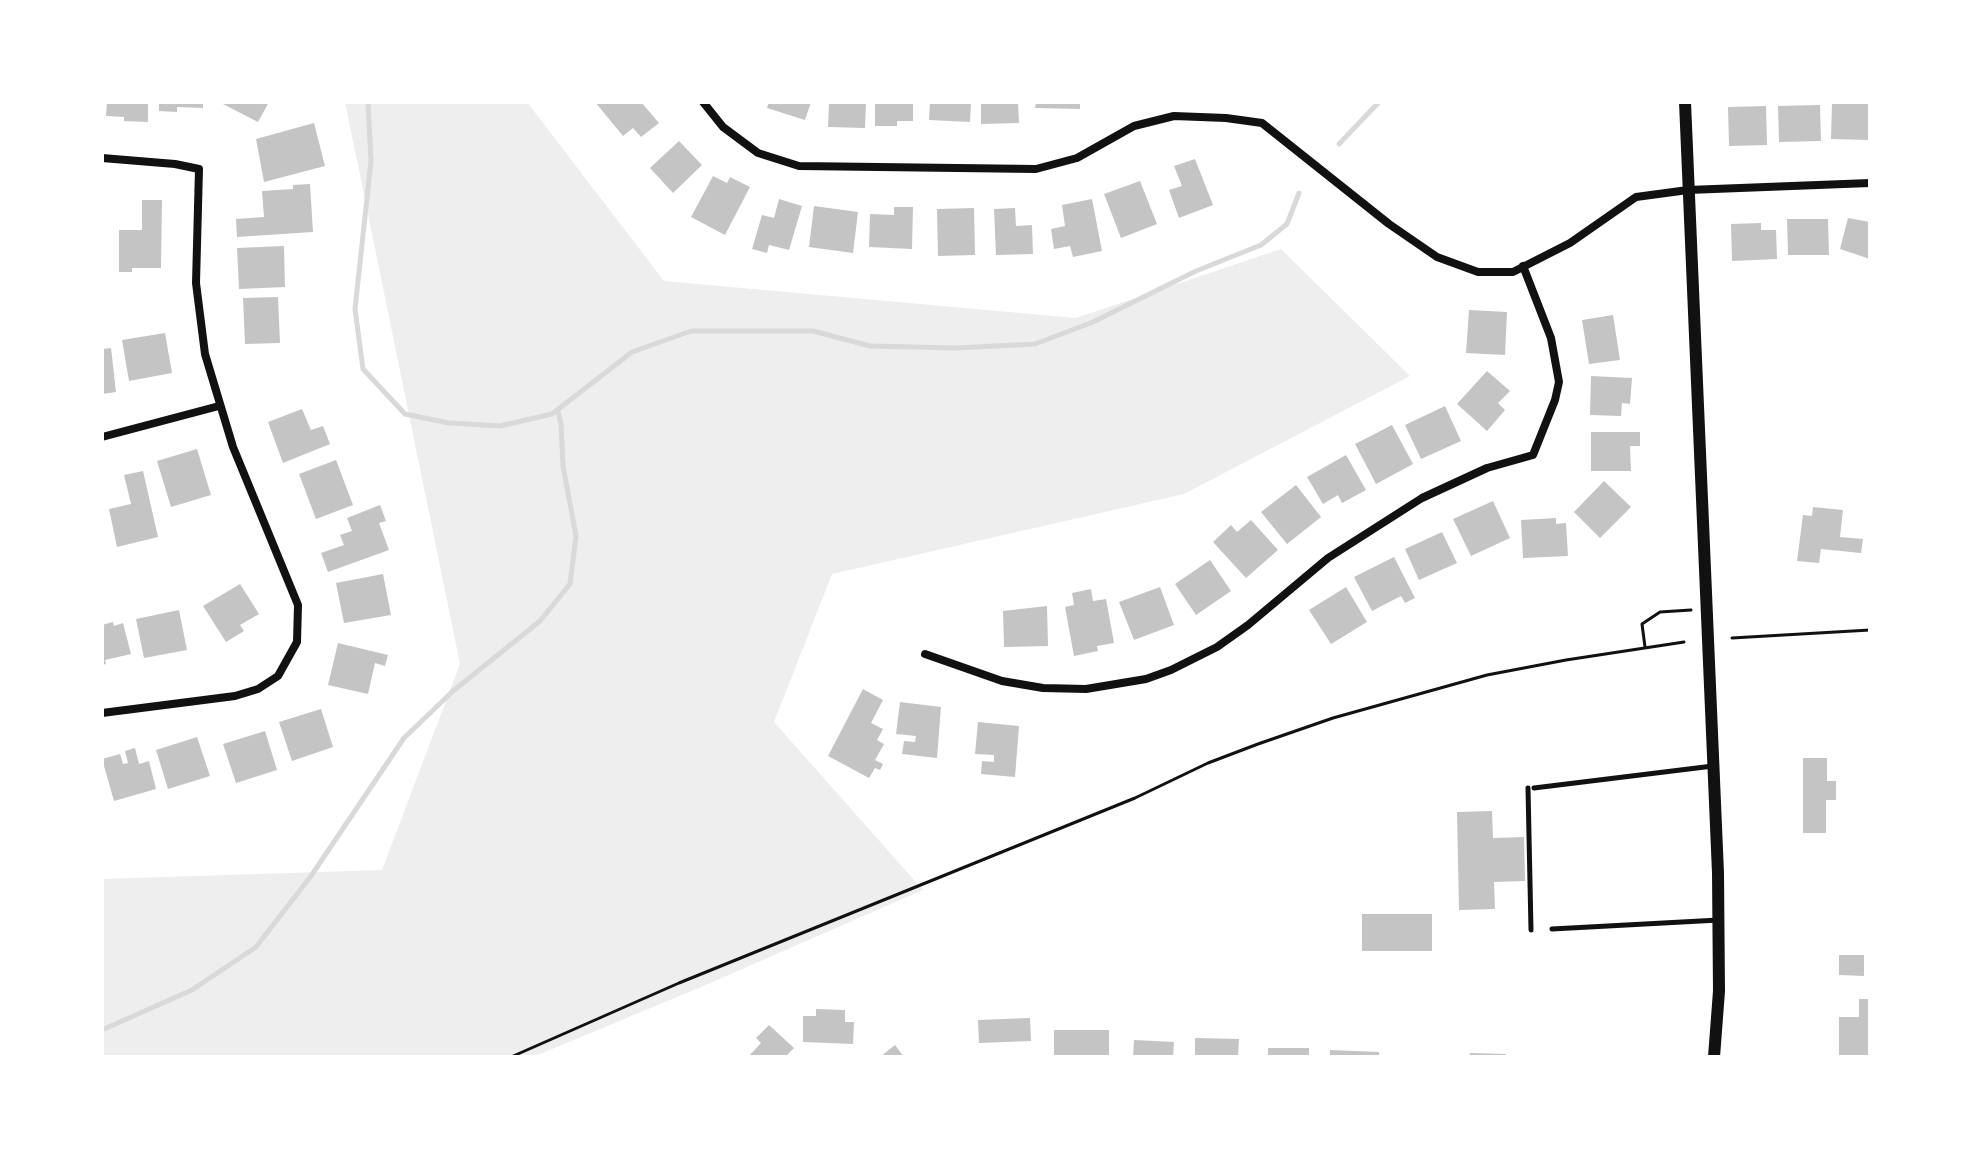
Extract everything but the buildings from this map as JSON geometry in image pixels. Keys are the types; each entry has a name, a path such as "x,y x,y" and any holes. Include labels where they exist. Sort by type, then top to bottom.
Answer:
{"street":[{"path":"703,102 723,127 758,153 799,166 1036,169 1077,158 1134,126 1174,116 1262,123 1389,224 1437,257 1478,272 1513,272 1570,243 1636,197 1688,190 1870,183"},
{"path":"1685,102 1719,920 1719,991 1714,1057"},
{"path":"102,158 199,169 196,283 205,354 233,447 298,605 297,642 278,676 258,689 235,696 102,713"},
{"path":"925,654 1002,681 1043,688 1086,689 1146,679 1217,647 1328,558 1422,498 1487,468 1533,455 1559,382 1551,338 1523,266"},
{"path":"102,437 219,406"}],"lane":[{"path":"1531,930 1531,788 1714,766"},
{"path":"1552,929 1719,920"}],"path":[{"path":"1645,647 1642,624 1660,612 1706,608"},
{"path":"1732,638 1870,630"},
{"path":"511,1057 679,983 1135,798 1208,763 1258,744 1333,718 1487,675 1684,642"}],"shaded area":[{"path":"345,102 527,102 664,281 1076,318 1281,249 1410,376 1184,494 832,574 774,722 923,890 533,1057 102,1057 102,879 382,870 460,664"}],"waterway":[{"path":"368,102 371,161 355,309 363,369 405,414 449,423 500,426 552,414 632,352 691,331 813,331 870,346 955,348 1035,344 1093,322 1196,271 1261,245 1287,224 1299,193"},
{"path":"1339,144 1379,102"},
{"path":"102,1030 192,990 256,947 311,876 404,738 453,691 540,621 570,584 576,536 563,466 558,411"}]}
